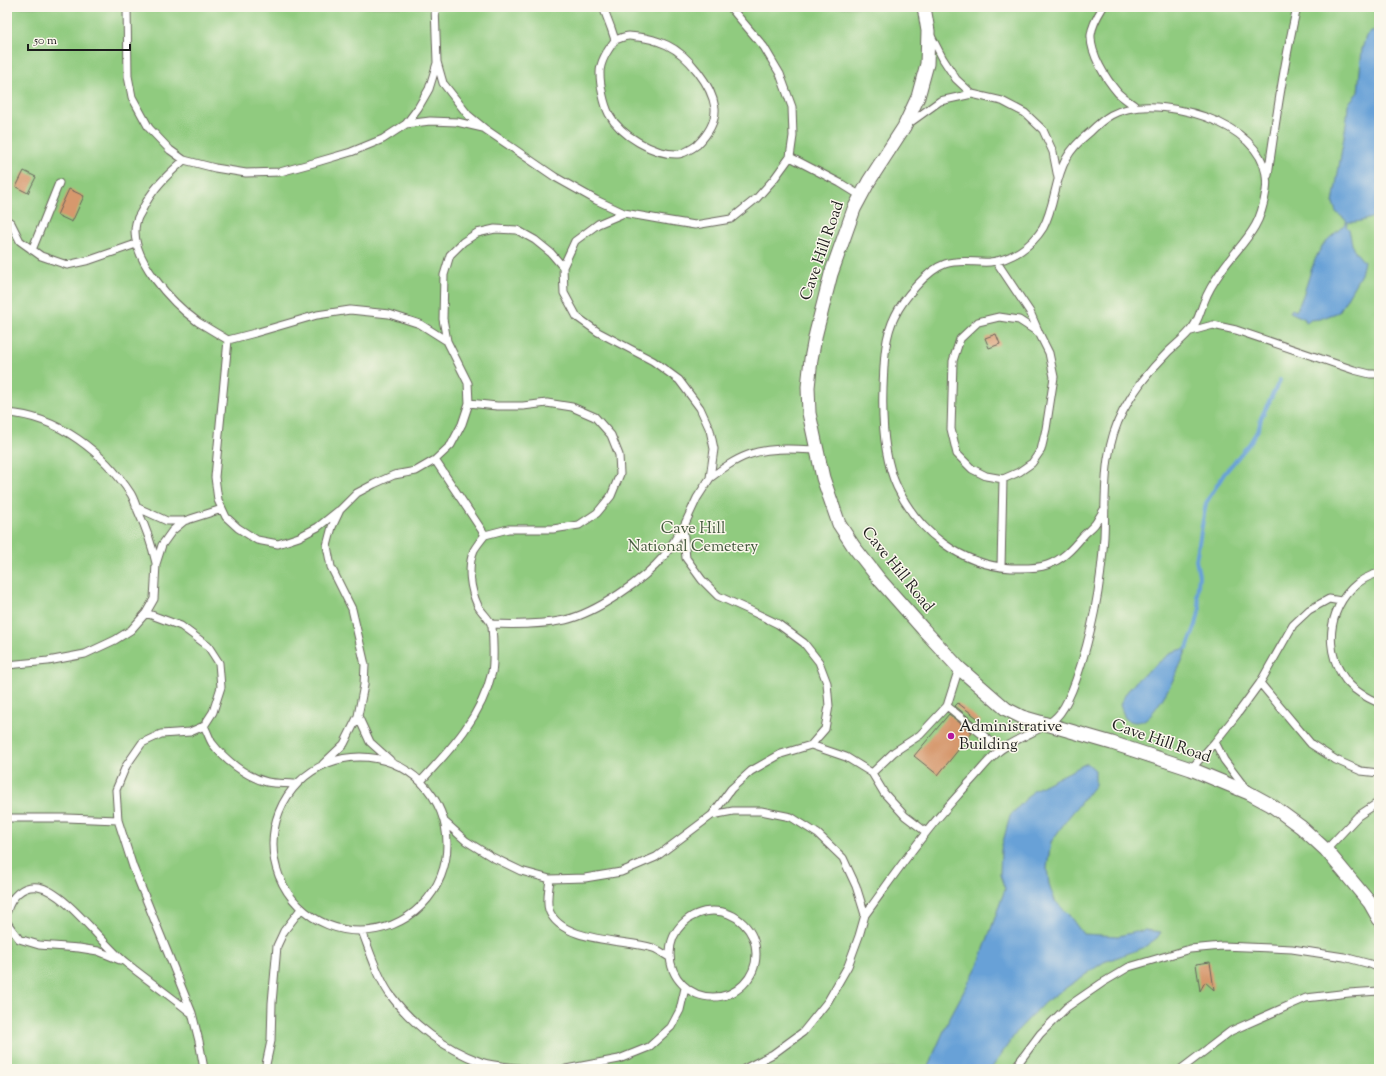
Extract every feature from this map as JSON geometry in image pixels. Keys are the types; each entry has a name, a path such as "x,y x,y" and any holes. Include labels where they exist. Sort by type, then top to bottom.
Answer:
{"street":[{"name":"Cave Hill Road","path":"924,7 928,31 927,64 918,97 904,127 861,196 852,215 831,274 811,359 808,387 809,413 823,478 839,524 850,542 879,579 959,668 1006,709 1022,717 1112,743 1191,769 1250,793 1301,827 1326,850 1370,903 1379,919"}],"lane":[{"path":"127,7 128,76 132,97 149,128 170,150 184,160 215,168 246,173 280,172 351,152 383,139 406,124 418,108 429,89 437,62"},
{"path":"435,7 437,62 443,84 468,115 485,129 555,177 596,200 624,213 695,225 731,219 757,198 774,180 790,157 793,136 792,106 780,74 764,46 730,7"},
{"path":"603,7 615,40"},
{"path":"1103,7 1097,15 1091,35 1095,56 1104,74 1119,93 1135,106"},
{"path":"744,1069 773,1054 803,1032 828,1001 848,966 865,915 926,832 1000,749 1059,716 1071,694 1082,662 1098,595 1102,561 1107,456 1112,434 1123,410 1139,386 1157,363 1191,331 1198,318 1203,303 1214,283 1256,225 1264,204 1279,97 1297,7"},
{"path":"928,31 942,59 956,79 972,94"},
{"path":"629,36 647,38 668,45 687,59 700,74 710,91 715,109 710,130 696,146 678,154 658,151 642,144 623,131 610,114 602,92 600,72 604,56 615,40 629,36"},
{"path":"904,127 940,101 972,94 1002,101 1025,113 1043,130 1053,152 1058,178"},
{"path":"1105,508 1095,524 1072,549 1059,560 1043,567 1001,567 982,563 954,552 932,535 912,512 898,490 890,470 884,421 883,392 884,363 888,337 894,316 909,295 925,277 944,264 969,261 990,262 1007,258 1028,247 1042,230 1053,205 1058,178 1065,161 1075,145 1112,114 1135,106 1163,108 1196,113 1220,123 1243,137 1261,157 1268,177"},
{"path":"406,124 430,121 457,122 485,129"},
{"path":"790,157 861,196"},
{"path":"184,160 164,178 148,196 136,223 136,244 147,270 172,299 198,322 228,340 317,315 350,310 390,314 420,324 447,341"},
{"path":"32,250 59,183"},
{"path":"624,213 598,224 575,242 563,267 564,293 578,317 598,332 653,361 679,380 700,408 710,430 714,449 710,478"},
{"path":"7,220 11,223 20,241 41,256 67,266 90,260 136,244"},
{"path":"228,340 215,477 218,500 226,517 238,528 257,540 278,544 299,537 318,527 340,510 357,493 374,484 394,476 416,471 435,460 451,445 462,424 469,404 468,384 447,341 443,319 444,275 450,256 463,242 477,233 495,229 517,230 535,240 551,253 563,267"},
{"path":"996,260 1030,312 1049,353 1054,376 1041,450 1032,462 1020,472 1003,479 986,476 972,469 957,454 951,430 953,361 960,339 978,322 999,317 1019,320 1039,333"},
{"path":"1191,331 1213,325 1236,330 1354,370 1370,374 1379,374"},
{"path":"422,781 467,728 482,699 492,671 492,624 478,606 471,585 470,566 474,550 485,535 508,529 553,529 579,525 597,513 612,496 620,474 619,455 611,435 595,417 572,407 547,403 523,406 469,404"},
{"path":"7,413 38,419 62,430 85,444 101,458 132,495 152,543 156,564 154,599 146,613 131,630 115,640 85,654 48,661 7,665"},
{"path":"492,624 540,624 567,620 618,596 644,575 664,556 683,528 697,498 710,478 726,466 749,454 770,450 816,450"},
{"path":"435,460 485,535"},
{"path":"1001,567 1003,479"},
{"path":"136,507 167,521 184,521 222,509"},
{"path":"323,764 345,757 361,756 369,756 392,762 407,770 422,781 437,800 446,823 448,849 443,874 430,897 412,915 388,927 362,932 340,929 319,921 301,909 284,887 274,861 273,834 280,807 295,784 308,773 323,764 344,744 358,716 364,685 364,658 352,608 331,567 327,546 332,527 340,510"},
{"path":"156,564 162,545 172,531 184,521"},
{"path":"446,823 466,840 492,857 521,871 550,879 585,878 621,872 656,857 712,815 731,789 751,771 781,754 811,745 825,729 830,706 827,683 819,662 804,643 778,624 718,596 707,585 686,558 683,528"},
{"path":"1379,573 1372,575 1354,586 1341,601 1333,621 1331,643 1336,664 1347,682 1364,696 1379,703"},
{"path":"1191,769 1215,742 1260,683 1293,625 1310,610 1329,599 1341,601"},
{"path":"146,613 181,626 208,646 219,663 221,687 213,712 204,726 190,732 161,734 142,743 126,766 116,790 118,820 133,867 192,1013 204,1069"},
{"path":"872,773 894,752 920,734 947,706 959,668"},
{"path":"1260,683 1311,744 1336,760 1361,771 1379,773"},
{"path":"947,706 1000,749"},
{"path":"358,716 370,742 392,762"},
{"path":"204,726 212,742 234,765 247,774 268,782 295,784"},
{"path":"1215,742 1224,760 1250,793"},
{"path":"811,745 846,757 872,773 884,793 905,816 926,832"},
{"path":"1326,850 1358,816 1379,802"},
{"path":"712,815 733,811 761,811 792,817 818,834 843,858 856,886 865,915"},
{"path":"7,818 118,820"},
{"path":"550,879 548,896 549,910 555,920 566,929 583,936 654,948 669,957"},
{"path":"7,911 10,900 22,889 37,887 55,894 124,961 192,1013"},
{"path":"266,1069 272,1041 272,1003 277,946 284,931 301,909"},
{"path":"716,911 730,914 743,922 752,934 756,948 756,963 750,977 740,988 728,995 713,998 698,995 686,988 677,979 669,957 671,942 677,929 688,918 702,912 716,911"},
{"path":"7,922 19,939 39,945 98,951 124,961"},
{"path":"362,932 374,964 389,993 408,1016 429,1034 454,1050 483,1062 524,1069"},
{"path":"1014,1069 1040,1034 1067,1007 1102,983 1129,967 1190,949 1222,946 1255,946 1292,949 1344,957 1379,968"},
{"path":"566,1069 619,1059 649,1047 671,1027 680,1010 686,988"},
{"path":"1181,1069 1231,1030 1306,998 1379,991"}],"green space":[{"name":"Cave Hill National Cemetery","path":"7,7 1379,7 1379,1069 7,1069"}],"water":[{"path":"1378,27 1379,206 1373,217 1358,222 1348,222 1346,226 1349,229 1353,249 1364,262 1361,274 1339,312 1320,319 1309,320 1307,322 1305,319 1290,312 1292,309 1296,311 1300,303 1311,269 1323,245 1347,221 1336,212 1333,203 1348,104 1358,92 1362,49 1366,36"},
{"path":"1187,648 1169,688 1148,717 1137,722 1133,722 1125,718 1120,705 1126,693 1138,679 1172,652"},
{"path":"1087,763 1095,770 1095,785 1068,818 1051,842 1047,868 1049,884 1055,901 1068,914 1083,934 1118,936 1145,930 1161,932 1157,938 1143,948 1104,962 1045,1002 1018,1030 991,1069 927,1069 950,1017 979,963 1005,889 1000,875 1001,849 1010,816 1034,790"}],"building":[{"path":"24,171 36,177 28,193 16,187"},
{"path":"69,189 84,196 72,222 57,215"},
{"path":"996,334 1000,344 989,348 985,338"},
{"path":"958,703 981,721 978,725 955,706"},
{"name":"Administrative Building","path":"949,714 972,733 938,775 914,756"},
{"path":"1210,962 1214,990 1205,982 1200,991 1196,964"}],"waterway":[{"path":"1187,648 1196,625 1200,608 1197,596 1199,575 1196,560 1206,503 1224,474 1250,443 1259,428 1261,418 1280,380"}],"place":[{"name":"Administrative Building","path":"951,736"}]}
